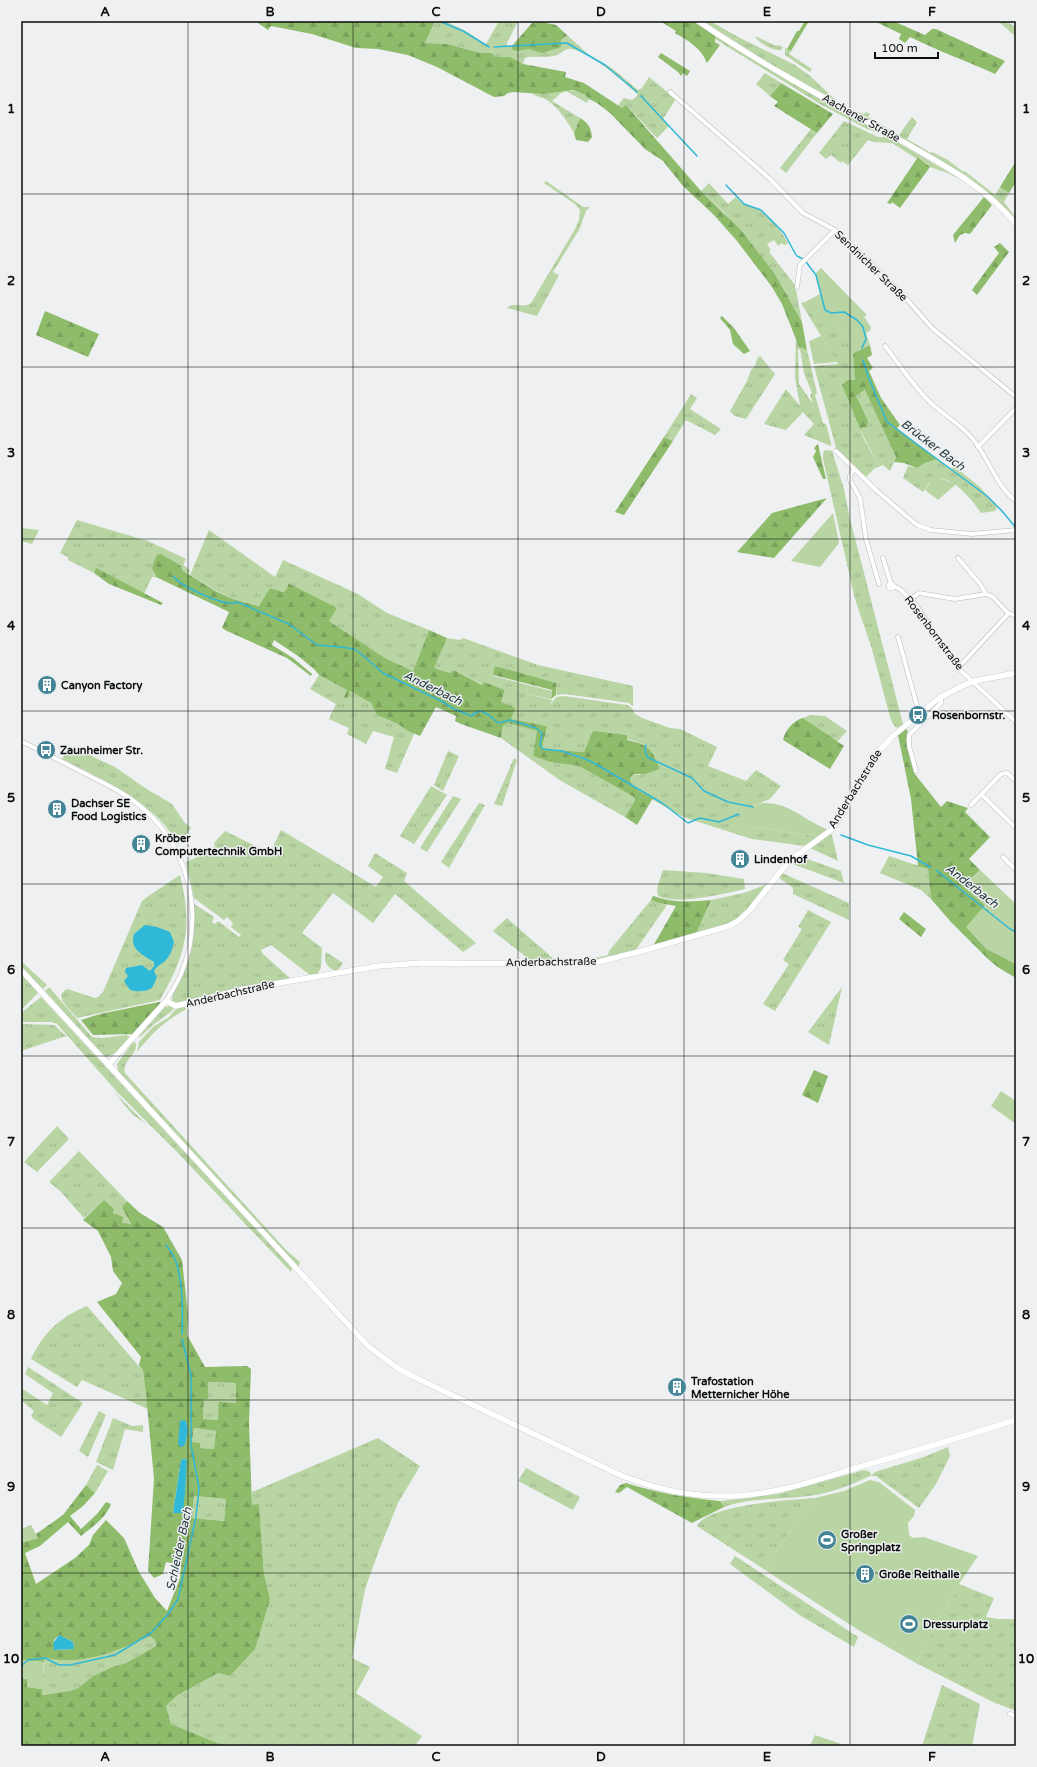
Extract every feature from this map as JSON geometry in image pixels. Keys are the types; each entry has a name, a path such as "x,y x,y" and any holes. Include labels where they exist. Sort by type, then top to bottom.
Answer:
{"main road":[{"name":"Aachener Straße","path":"698,21 766,64 952,170 987,194 1016,224"},
{"name":"Anderbachstraße","path":"166,1001 176,1006 244,989 379,966 422,963 584,964 642,951 729,926 738,921 749,911 790,862 831,830 841,816 875,755 892,736 941,697 974,681 1016,673"},
{"path":"21,970 368,1346 410,1375 620,1475 653,1488 685,1494 737,1496 764,1493 837,1474 1016,1420"},
{"path":"108,1065 166,1001"}],"street":[{"name":"Sendnicher Straße","path":"670,92 770,178 803,213 835,230 878,270 932,328 1016,397"},
{"path":"797,287 800,265 835,230"},
{"path":"885,346 911,382 930,402 962,426 978,447 1001,486 1016,501"},
{"path":"978,447 1016,408"},
{"path":"836,451 917,526 931,530 972,534 1016,530"},
{"path":"854,469 850,476 850,480 860,498 866,539 879,584"},
{"name":"Rosenbornstraße","path":"882,558 893,585 911,599 958,668 974,681 1016,722"},
{"path":"958,558 980,584 986,594"},
{"path":"911,599 916,595 923,593 955,599 986,594 993,597 1009,613 1016,616"},
{"path":"958,668 1009,613"},
{"path":"898,637 917,706 921,713"},
{"path":"916,771 908,742 909,735 941,703 941,697"},
{"path":"21,741 132,800 150,816 176,847 190,886 192,927 186,962 166,1001"},
{"path":"971,805 1004,773 1016,781"},
{"path":"982,795 1016,828"},
{"path":"1003,858 1016,870"},
{"path":"1010,1714 1016,1716"}],"green space":[{"path":"255,21 432,21 435,22 425,43 447,44 481,53 491,53 496,57 510,57 523,64 566,72 565,77 584,83 622,108 626,105 701,191 740,229 775,274 802,322 807,350 799,347 782,304 772,287 737,241 714,215 683,186 663,161 645,149 610,113 585,95 573,90 542,94 514,92 508,93 504,96 494,97 437,67 408,55 378,49 356,48 312,34 271,26 268,30"},
{"path":"432,21 447,21 486,44 499,21 518,21 506,45 512,46 511,49 515,50 554,50 562,45 561,40 567,35 588,54 613,69 638,90 642,88 649,77 676,99 663,119 669,126 657,138 626,105 622,108 618,105 624,98 632,100 638,95 597,61 579,51 569,49 554,56 529,57 525,58 523,64 510,57 496,57 491,53 481,53 447,44 425,43 435,23"},
{"path":"660,21 694,21 715,36 715,42 720,45 707,63 694,45"},
{"path":"703,21 710,21 740,38 795,65 810,76 839,103 769,63"},
{"path":"805,21 809,21 791,51 787,49 797,31 799,31"},
{"path":"874,21 893,21 925,35 932,29 936,29 1005,61 995,74 910,37 905,43 899,39 901,34"},
{"path":"998,21 1004,21 1016,28 1016,37"},
{"path":"542,22 556,25 567,35 561,40 562,45 559,48 542,53 529,49 516,51 511,49 532,23"},
{"path":"715,36 786,79 881,133 867,129 820,104 715,39"},
{"path":"755,36 776,46 778,45 783,47 781,50 770,48 762,44"},
{"path":"785,48 791,51 789,54 812,69 810,72 785,55"},
{"path":"661,53 690,71 687,76 683,73 681,76 658,57"},
{"path":"765,73 781,83 770,96 756,84"},
{"path":"781,83 833,114 817,133 774,106 778,102 770,96"},
{"path":"569,90 583,94 589,99 587,103 566,91 561,93 552,101 580,118 574,133 555,106 547,100 532,93 542,94"},
{"path":"855,111 870,114 868,117 899,135 912,117 917,122 907,139 931,153 932,152 948,160 995,195 1000,187 1009,193 1004,202 1016,218 1016,221 994,197 964,174"},
{"path":"580,118 587,124 591,131 592,137 588,142 576,140 574,133"},
{"path":"844,121 878,137 889,137 965,182 948,173 930,167 919,157 917,159 892,143 873,142 868,140 848,165 842,161 841,163 831,155 826,159 819,153"},
{"path":"811,129 817,133 786,173 780,168"},
{"path":"918,157 930,167 900,208 892,202 891,204 887,203"},
{"path":"1016,161 1016,182 1009,193 1000,187"},
{"path":"546,181 583,207 590,207 586,211 579,230 553,272 559,275 537,316 507,308 513,305 528,305 531,303 574,231 579,220 580,210 575,204 544,183"},
{"path":"709,183 728,204 736,197 745,205 757,209 765,214 780,230 788,244 784,245 782,243 778,246 774,240 767,244 771,250 769,252 795,285 802,322 775,274 724,212 701,191"},
{"path":"984,197 992,205 970,234 965,233 960,235 955,243 953,235"},
{"path":"1000,243 1009,252 977,295 972,290 999,253 994,247"},
{"path":"821,268 867,315 864,317 871,327 871,330 866,333 870,345 853,353 846,337 832,322 823,328 812,309 805,302 820,294 815,274"},
{"path":"805,302 832,322 846,337 853,351 855,381 842,385 864,439 879,467 875,468 866,477 836,448 814,366 838,364 801,303"},
{"path":"45,311 99,334 88,357 36,335"},
{"path":"722,316 734,328 750,351 744,354 733,344 730,330 720,318"},
{"path":"821,336 837,362 814,364 809,341"},
{"path":"796,339 799,347 807,350 817,393 815,395 823,423 826,424 831,446 804,435 814,424 803,412 786,430 764,424 786,389 800,406 795,377","holes":["800,349 804,373 812,393 810,395 813,404 799,384 798,350"]},
{"path":"870,345 872,355 867,358 873,368 869,371 881,398 900,425 897,428 937,459 925,463 917,468 904,463 894,462 896,457 865,390 856,396 868,421 866,430 865,427 860,429 842,385 848,380 855,380 853,353"},
{"path":"760,356 775,374 746,419 735,416 730,411"},
{"path":"866,390 896,457 890,471 883,465 866,430 867,421 856,396"},
{"path":"691,394 697,398 690,409 721,429 715,435 686,420 673,441 664,437"},
{"path":"865,427 883,465 879,467 860,429"},
{"path":"664,437 673,441 624,515 615,512"},
{"path":"818,444 826,479 823,479 813,457 816,451 814,448"},
{"path":"825,450 832,451 844,489 850,519 903,724 898,728 894,726 890,717 872,649 855,599 823,459 823,453"},
{"path":"937,459 952,469 954,466 980,487 997,507 995,511 981,513 961,489 947,480 940,478 933,480 923,492 903,478 908,466 917,468 925,463"},
{"path":"939,478 956,484 938,500 925,490 932,480"},
{"path":"827,498 774,558 737,552 772,513"},
{"path":"833,513 839,543 820,567 791,561"},
{"path":"77,520 148,541 186,559 183,565 190,570 188,574 183,571 181,566 153,573 156,577 152,577 144,594 96,569 94,573 68,560 68,557 60,553"},
{"path":"21,528 39,530 32,544 21,541"},
{"path":"209,530 275,577 283,560 358,594 387,613 429,630 413,671 385,658 329,621 336,608 288,583 287,589 283,592 270,588 260,606 233,599 190,575"},
{"path":"160,554 181,566 183,571 217,592 233,599 259,606 270,588 283,592 287,589 288,583 337,608 329,621 385,658 413,671 429,630 447,638 434,668 450,673 454,670 482,685 484,682 505,690 501,702 515,708 511,719 547,726 542,749 584,752 593,731 627,735 627,740 649,748 660,769 645,774 634,774 631,776 630,780 637,789 653,798 637,825 625,817 635,800 634,797 579,766 550,762 533,756 537,731 508,723 503,726 501,738 461,724 455,721 456,716 436,707 420,736 408,731 398,724 377,715 371,703 350,691 347,699 344,697 347,690 319,675 298,656 274,640 272,645 293,658 312,674 311,676 287,658 222,628 229,612 156,577 152,568 156,556"},
{"path":"96,568 163,603 161,605 109,584 94,573"},
{"path":"447,638 460,640 463,638 538,665 633,686 633,706 629,703 565,694 556,695 557,691 496,666 493,676 528,685 527,694 552,700 550,705 556,697 563,696 627,705 632,708 635,714 642,718 670,728 680,729 717,747 708,766 746,781 756,770 781,786 770,799 753,806 739,825 821,837 805,846 752,839 683,817 641,793 632,784 630,780 631,776 634,774 639,775 660,769 649,748 641,743 627,739 627,735 612,734 587,748 584,752 542,749 547,726 510,719 501,702 505,690 484,683 483,685 454,670 450,673 434,668"},
{"path":"495,666 556,683 556,695 551,699 552,690 493,675"},
{"path":"319,675 347,690 344,697 350,691 371,703 377,715 398,724 414,734 397,773 385,769 394,737 373,731 366,744 347,734 349,728 329,719 336,704 310,689"},
{"path":"528,685 552,691 551,699 527,694"},
{"path":"811,715 825,716 847,731 837,742 803,718"},
{"path":"803,718 844,746 830,769 783,740 790,726"},
{"path":"508,723 538,731 533,756 550,762 579,766 634,797 635,800 625,817 561,781 501,738 503,726"},
{"path":"906,728 908,733 906,741 914,773 941,807 947,801 968,808 965,812 990,837 969,859 980,870 963,886 985,905 1008,960 1016,964 1016,978 989,960 951,922 931,899 928,869 918,866 911,799 898,735"},
{"path":"70,746 115,767 145,788 172,804 185,823 191,828 178,845 169,830 143,805 111,784 62,759"},
{"path":"448,751 459,756 443,791 434,785"},
{"path":"514,758 517,760 502,806 494,804"},
{"path":"431,786 447,795 414,844 400,836"},
{"path":"453,796 461,799 427,852 420,848"},
{"path":"479,803 485,805 449,868 441,862"},
{"path":"762,803 789,809 829,830 821,837 739,825 741,805 753,806"},
{"path":"281,830 376,887 383,877 368,866 375,853 407,873 404,881 476,943 463,952 395,894 373,923 333,893 302,933 322,948 321,968 317,974 310,975 271,945 261,950 263,954 291,979 208,995 179,1003 172,1001 174,992 191,951 194,933 194,904 213,916 214,918 212,922 215,924 218,921 239,937 241,935 231,927 233,923 227,917 224,920 194,898 186,862 198,857 215,846 214,843 225,831 270,853"},
{"path":"830,834 832,835 838,861 810,848"},
{"path":"799,856 841,871 844,883 790,863"},
{"path":"889,856 928,869 931,899 921,890 880,873"},
{"path":"663,870 706,873 744,879 745,889 689,899 658,896 657,888"},
{"path":"980,870 1016,904 1016,964 986,949 966,927 985,905 963,886"},
{"path":"782,873 849,903 849,920 793,894 793,888 778,877"},
{"path":"180,875 186,910 185,940 176,969 160,1000 77,1018 64,1003 61,995 63,992 67,989 95,998 103,992 142,901"},
{"path":"765,885 748,910 732,923 696,934 711,900 744,893"},
{"path":"653,896 667,900 711,900 696,934 653,946 676,906 651,900"},
{"path":"651,900 667,905 635,951 588,961 529,962 529,959 493,931 507,918 555,960 591,959 608,955 609,951"},
{"path":"808,910 831,922 775,1011 763,1004 789,964 783,960 802,929 798,927"},
{"path":"904,912 926,929 921,937 899,919"},
{"path":"326,952 343,963 337,971 328,966 325,959"},
{"path":"21,961 47,985 43,989 21,966"},
{"path":"21,973 38,990 37,994 21,1010 22,985"},
{"path":"842,987 829,1045 808,1032"},
{"path":"50,988 92,1037 102,1038 127,1035 131,1038 120,1050 107,1057 104,1056 45,991"},
{"path":"41,997 292,1268 291,1272 178,1153 119,1094 57,1024 52,1022 21,1022 21,1013"},
{"path":"159,1002 162,1003 135,1034 93,1035 81,1020 100,1014"},
{"path":"200,1002 181,1012 165,1023 137,1052 139,1042 154,1026 168,1018 177,1008"},
{"path":"165,1007 174,1007 172,1011 139,1038"},
{"path":"21,1024 54,1025 66,1036 21,1051"},
{"path":"133,1042 136,1043 135,1051 125,1065 125,1073 286,1250 300,1262 299,1266 295,1266 118,1071 117,1064"},
{"path":"814,1070 828,1076 818,1103 802,1095"},
{"path":"1001,1091 1016,1101 1016,1124 991,1106"},
{"path":"114,1092 146,1124 132,1114"},
{"path":"57,1126 69,1139 37,1172 24,1162"},
{"path":"79,1151 127,1201 122,1208 131,1225 122,1223 104,1200 84,1218 60,1191 49,1182"},
{"path":"104,1200 114,1209 113,1213 123,1217 122,1223 131,1224 122,1208 127,1201 140,1213 163,1227 182,1260 188,1314 187,1335 205,1367 247,1366 251,1369 249,1423 252,1505 259,1504 264,1574 270,1599 255,1649 230,1676 218,1673 178,1695 166,1706 171,1724 225,1746 21,1746 21,1675 22,1678 27,1679 27,1687 42,1689 42,1695 70,1691 78,1688 93,1676 112,1667 126,1663 156,1646 155,1640 150,1636 112,1652 86,1659 59,1660 45,1658 44,1662 21,1660 21,1543 38,1538 36,1534 63,1515 86,1485 95,1493 83,1506 70,1516 81,1529 97,1514 106,1502 111,1504 109,1509 98,1522 81,1536 68,1522 40,1546 25,1553 36,1584 75,1558 89,1545 93,1535 106,1520 124,1538 139,1572 155,1598 167,1611 180,1578 181,1565 166,1562 163,1574 154,1578 148,1571 154,1479 143,1371 139,1365 141,1357 97,1302 116,1294 122,1283 113,1271 111,1257 98,1231 83,1220","holes":["208,1382 236,1383 236,1403 219,1402 218,1420 203,1419 204,1399 208,1399","186,1421 188,1431 185,1445 181,1447","194,1428 216,1431 214,1449 200,1448 200,1443 192,1442","186,1459 185,1492 173,1513 181,1460","194,1496 226,1499 224,1521 192,1518","59,1635 73,1642 74,1649 54,1650 54,1640"]},
{"path":"87,1306 143,1371 148,1409 82,1380 77,1387 31,1359 41,1341 53,1327 68,1316"},
{"path":"28,1367 83,1403 61,1437 34,1419 31,1416 34,1411 21,1400 21,1388 47,1405 53,1393 25,1374"},
{"path":"208,1382 236,1383 236,1403 219,1420 203,1419 204,1399 208,1399"},
{"path":"99,1411 106,1415 88,1457 79,1451"},
{"path":"113,1418 132,1426 143,1425 143,1432 125,1429 113,1470 96,1462"},
{"path":"194,1428 216,1431 214,1449 200,1448 192,1442"},
{"path":"378,1438 420,1466 398,1503 365,1589 352,1658 370,1667 356,1693 422,1736 415,1746 225,1746 171,1724 166,1706 178,1695 218,1673 230,1676 242,1662 270,1599 264,1574 259,1505 252,1505 252,1492"},
{"path":"948,1447 950,1456 936,1484 919,1508 876,1476 871,1476 875,1472 924,1457"},
{"path":"97,1465 108,1471 95,1493 86,1485"},
{"path":"526,1468 580,1497 573,1510 518,1481"},
{"path":"864,1470 870,1472 871,1476 833,1491 817,1495 755,1500 724,1507 720,1501 778,1494"},
{"path":"870,1480 879,1482 915,1510 914,1516 908,1523 909,1535 913,1538 924,1537 978,1556 959,1584 916,1663 860,1631 765,1570 781,1544 815,1498 844,1491"},
{"path":"626,1483 673,1495 720,1501 724,1507 692,1523 627,1487 619,1493 615,1492 620,1485"},
{"path":"194,1496 226,1499 224,1521 192,1518"},
{"path":"815,1498 781,1544 765,1570 697,1526 704,1519 733,1508 751,1504"},
{"path":"31,1525 38,1538 21,1543 21,1529"},
{"path":"735,1556 858,1637 854,1647 801,1616 730,1564"},
{"path":"959,1584 994,1598 986,1617 1016,1619 1016,1711 993,1702 916,1663"},
{"path":"150,1636 155,1640 156,1646 126,1663 112,1667 93,1676 78,1688 70,1691 41,1695 45,1658 59,1660 86,1659 112,1652"},
{"path":"23,1660 44,1662 42,1689 27,1687 27,1679 21,1678"},
{"path":"942,1685 980,1704 972,1746 922,1746"},
{"path":"815,1735 847,1746 810,1746"}],"water":[{"path":"145,925 157,927 170,932 174,942 171,952 167,958 156,967 154,971 157,977 152,988 144,991 133,991 130,990 124,981 128,976 125,972 126,968 142,965 150,971 154,966 154,962 138,951 133,944 134,934"},
{"path":"180,1421 186,1421 188,1431 185,1445 181,1447 178,1444"},
{"path":"181,1460 187,1460 183,1513 173,1513"},
{"path":"59,1635 73,1642 74,1649 54,1650 53,1647 55,1640"}],"waterway":[{"name":"Brücker Bach","path":"439,21 463,31 489,47"},
{"name":"Brücker Bach","path":"494,47 567,43 605,65 637,92"},
{"name":"Brücker Bach","path":"641,96 697,156"},
{"name":"Brücker Bach","path":"726,185 744,204 761,210 784,233 796,255"},
{"name":"Brücker Bach","path":"797,256 803,259"},
{"name":"Brücker Bach","path":"806,262 816,275 825,310 831,313 844,312 857,320 863,327 866,339 862,348"},
{"name":"Brücker Bach","path":"863,360 887,422 987,496 1016,528"},
{"name":"Anderbach","path":"173,576 185,585 204,595 223,602 237,602 289,624 317,645 354,649 383,673 443,702 454,709 472,716 474,713 481,711 489,715 498,723 510,720 536,728 542,733 540,745 543,749 562,751 594,763 662,803 688,823 700,818 719,822 739,814"},
{"path":"646,745 645,749 647,757 692,778 704,791 728,802 753,807"},
{"name":"Anderbach","path":"841,835 868,845 911,856 930,867"},
{"name":"Anderbach","path":"936,870 1010,929 1016,932"},
{"name":"Schleider Bach","path":"166,1245 175,1259 180,1276 182,1334"},
{"name":"Schleider Bach","path":"21,1670 22,1665 28,1660 45,1658 59,1665 70,1665 115,1655 151,1633 169,1613 178,1599 196,1517 199,1488 191,1445 191,1375 182,1339"}],"place":[{"name":"Canyon Factory","path":"47,685"},
{"name":"Rosenbornstr.","path":"918,715"},
{"name":"Zaunheimer Str.","path":"46,750"},
{"name":"Dachser SE Food Logistics","path":"57,809"},
{"name":"Kröber Computertechnik GmbH","path":"141,844"},
{"name":"Lindenhof","path":"740,859"},
{"name":"Trafostation Metternicher Höhe","path":"677,1387"},
{"name":"Großer Springplatz","path":"827,1540"},
{"name":"Große Reithalle","path":"865,1574"},
{"name":"Dressurplatz","path":"909,1624"}]}
